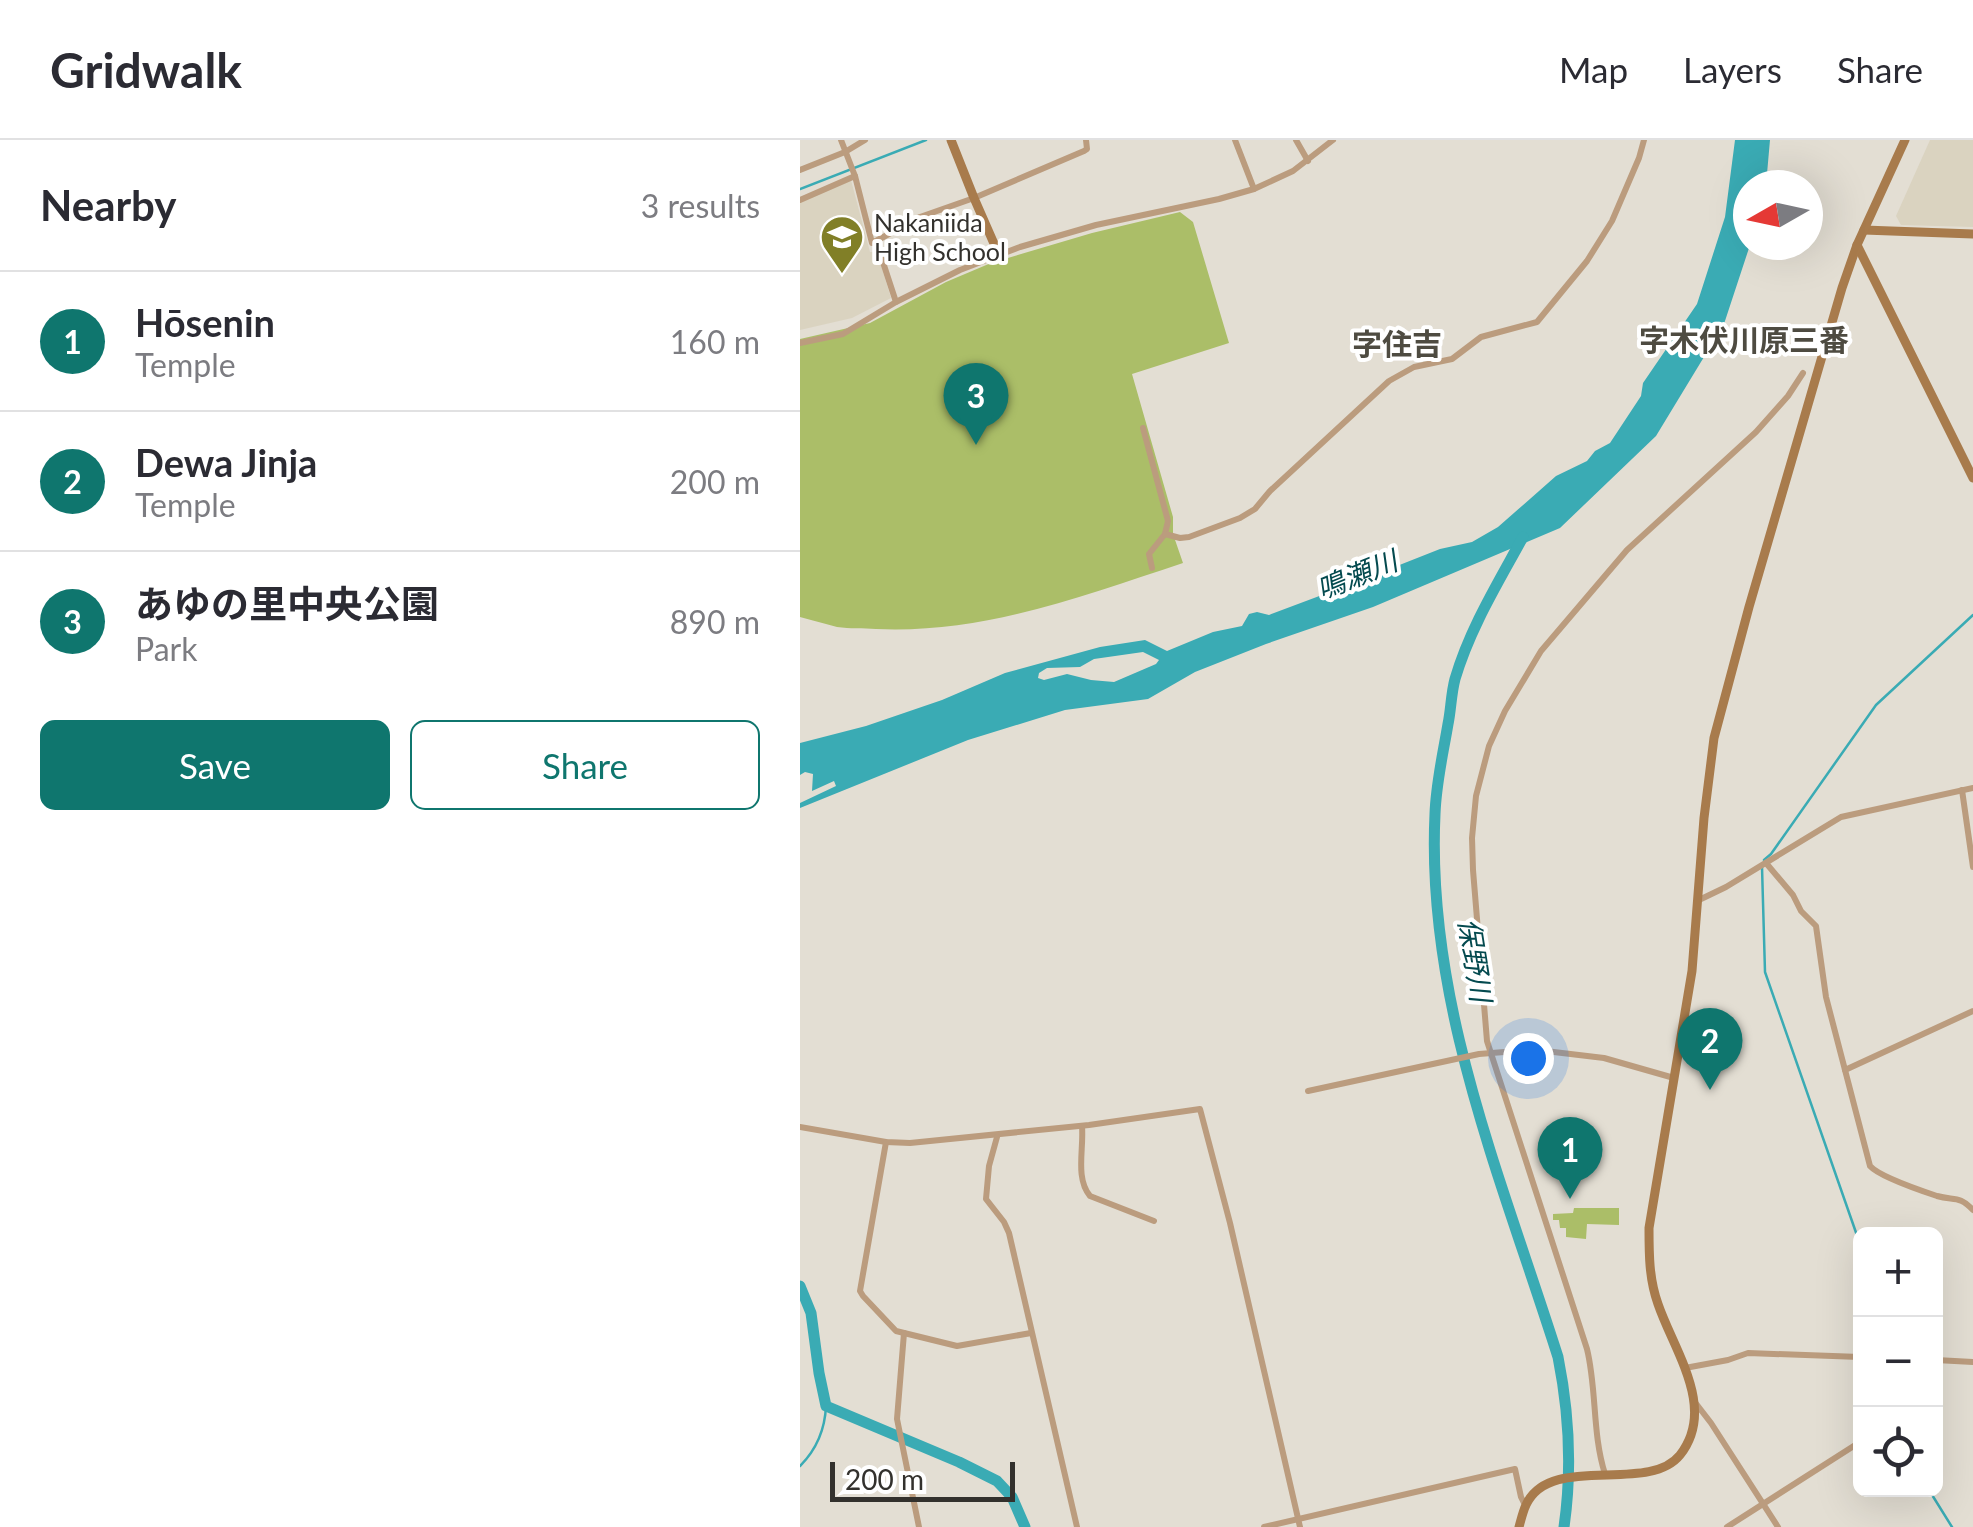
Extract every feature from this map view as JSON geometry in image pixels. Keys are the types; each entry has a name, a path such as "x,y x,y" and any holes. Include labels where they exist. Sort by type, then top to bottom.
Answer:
{"street":[{"path":"842,140 872,242 920,218 1084,151 1086,140"},
{"path":"800,170 866,140"},
{"path":"951,140 999,255"},
{"path":"1235,140 1254,188"},
{"path":"1296,140 1308,160"},
{"path":"800,343 842,334 960,270 1047,238 1254,188 1293,170 1333,140"},
{"path":"1165,534 1190,537 1248,514 1390,380 1414,368 1452,359 1481,338 1537,322 1588,262 1612,222 1644,140"},
{"path":"1520,1527 1526,1505 1540,1488 1562,1479 1653,1471 1677,1460 1692,1439 1696,1414 1692,1386 1657,1302 1649,1267 1649,1228 1692,971 1714,738 1748,607 1856,245 1905,140"},
{"path":"800,200 854,172"},
{"path":"1864,230 1973,234"},
{"path":"876,241 896,302"},
{"path":"1856,245 1973,478"},
{"path":"1605,1474 1597,1448 1595,1394 1587,1348 1487,1041 1472,838 1476,796 1497,728 1541,651 1627,550 1756,432 1803,373"},
{"path":"1143,428 1168,526 1150,554 1152,568"},
{"path":"1699,900 1841,818 1973,788"},
{"path":"1962,790 1973,867"},
{"path":"1763,864 1816,926 1826,997 1873,1171 1935,1195 1962,1199 1973,1210"},
{"path":"1845,1070 1973,1010"},
{"path":"1308,1091 1479,1054 1537,1050 1604,1058 1674,1078"},
{"path":"800,1126 910,1143 998,1136 1200,1109 1299,1523"},
{"path":"1082,1126 1085,1191 1154,1221"},
{"path":"998,1136 989,1166 986,1198 1006,1226 1077,1527"},
{"path":"886,1142 860,1290 890,1326 904,1333 962,1346 1032,1333"},
{"path":"904,1333 897,1419 919,1527"},
{"path":"1684,1368 1748,1354 1853,1357"},
{"path":"1943,1360 1973,1362"},
{"path":"1694,1401 1778,1527"},
{"path":"1727,1527 1853,1446"},
{"path":"1264,1527 1299,1523 1515,1469 1526,1505"}],"shaded area":[{"path":"1930,140 1973,140 1973,227 1901,225 1896,216"},
{"name":"Nakaniida High School","path":"851,180 870,252 877,252 891,298 852,318 800,330 800,202"}],"green space":[{"path":"1180,212 1193,222 1229,343 1132,374 1183,563 1032,610 955,625 847,628 800,617 800,339 870,323 991,263"},
{"path":"1574,1208 1619,1208 1619,1225 1587,1224 1586,1239 1566,1237 1566,1228 1560,1228 1553,1214 1573,1213"}],"water":[{"path":"1735,140 1770,140 1767,170 1733,170 1733,260 1745,260 1724,324 1656,436 1560,528 1373,607 1195,672 1148,699 1065,710 968,740 800,808 800,803 836,786 834,781 812,791 813,774 800,775 800,743 866,726 1005,673 1100,647 1145,640 1167,651 1213,632 1242,626 1249,614 1269,615 1354,583 1358,577 1364,579 1440,549 1472,542 1498,527 1556,476 1587,461 1610,443 1641,396 1643,383 1697,304 1725,217","holes":["1143,652 1159,660 1114,682 1067,674 1038,678 1047,668 1080,667 1094,659"]}],"waterway":[{"path":"800,189 926,140"},
{"name":"保野川","path":"1523,537 1477,624 1455,679 1438,780 1435,884 1455,1022 1472,1090 1558,1357 1568,1442 1564,1527"},
{"path":"1764,860 1876,705 1973,615"},
{"path":"1762,867 1765,972 1854,1227"},
{"path":"800,1286 811,1313 826,1406 997,1481 1012,1497 1025,1527"},
{"path":"800,1466 819,1439 826,1406"},
{"path":"1933,1497 1952,1527"}],"place":[{"name":"Nakaniida High School","path":"842,275"},
{"name":"あゆの里中央公園","path":"976,445"},
{"name":"Dewa Jinja","path":"1710,1090"},
{"name":"Hōsenin","path":"1570,1199"}],"district":[{"name":"字木伏川原三番","path":"1744,341"},
{"name":"字住吉","path":"1397,345"}],"water label":[{"name":"鳴瀬川","path":"1357,575"}]}
